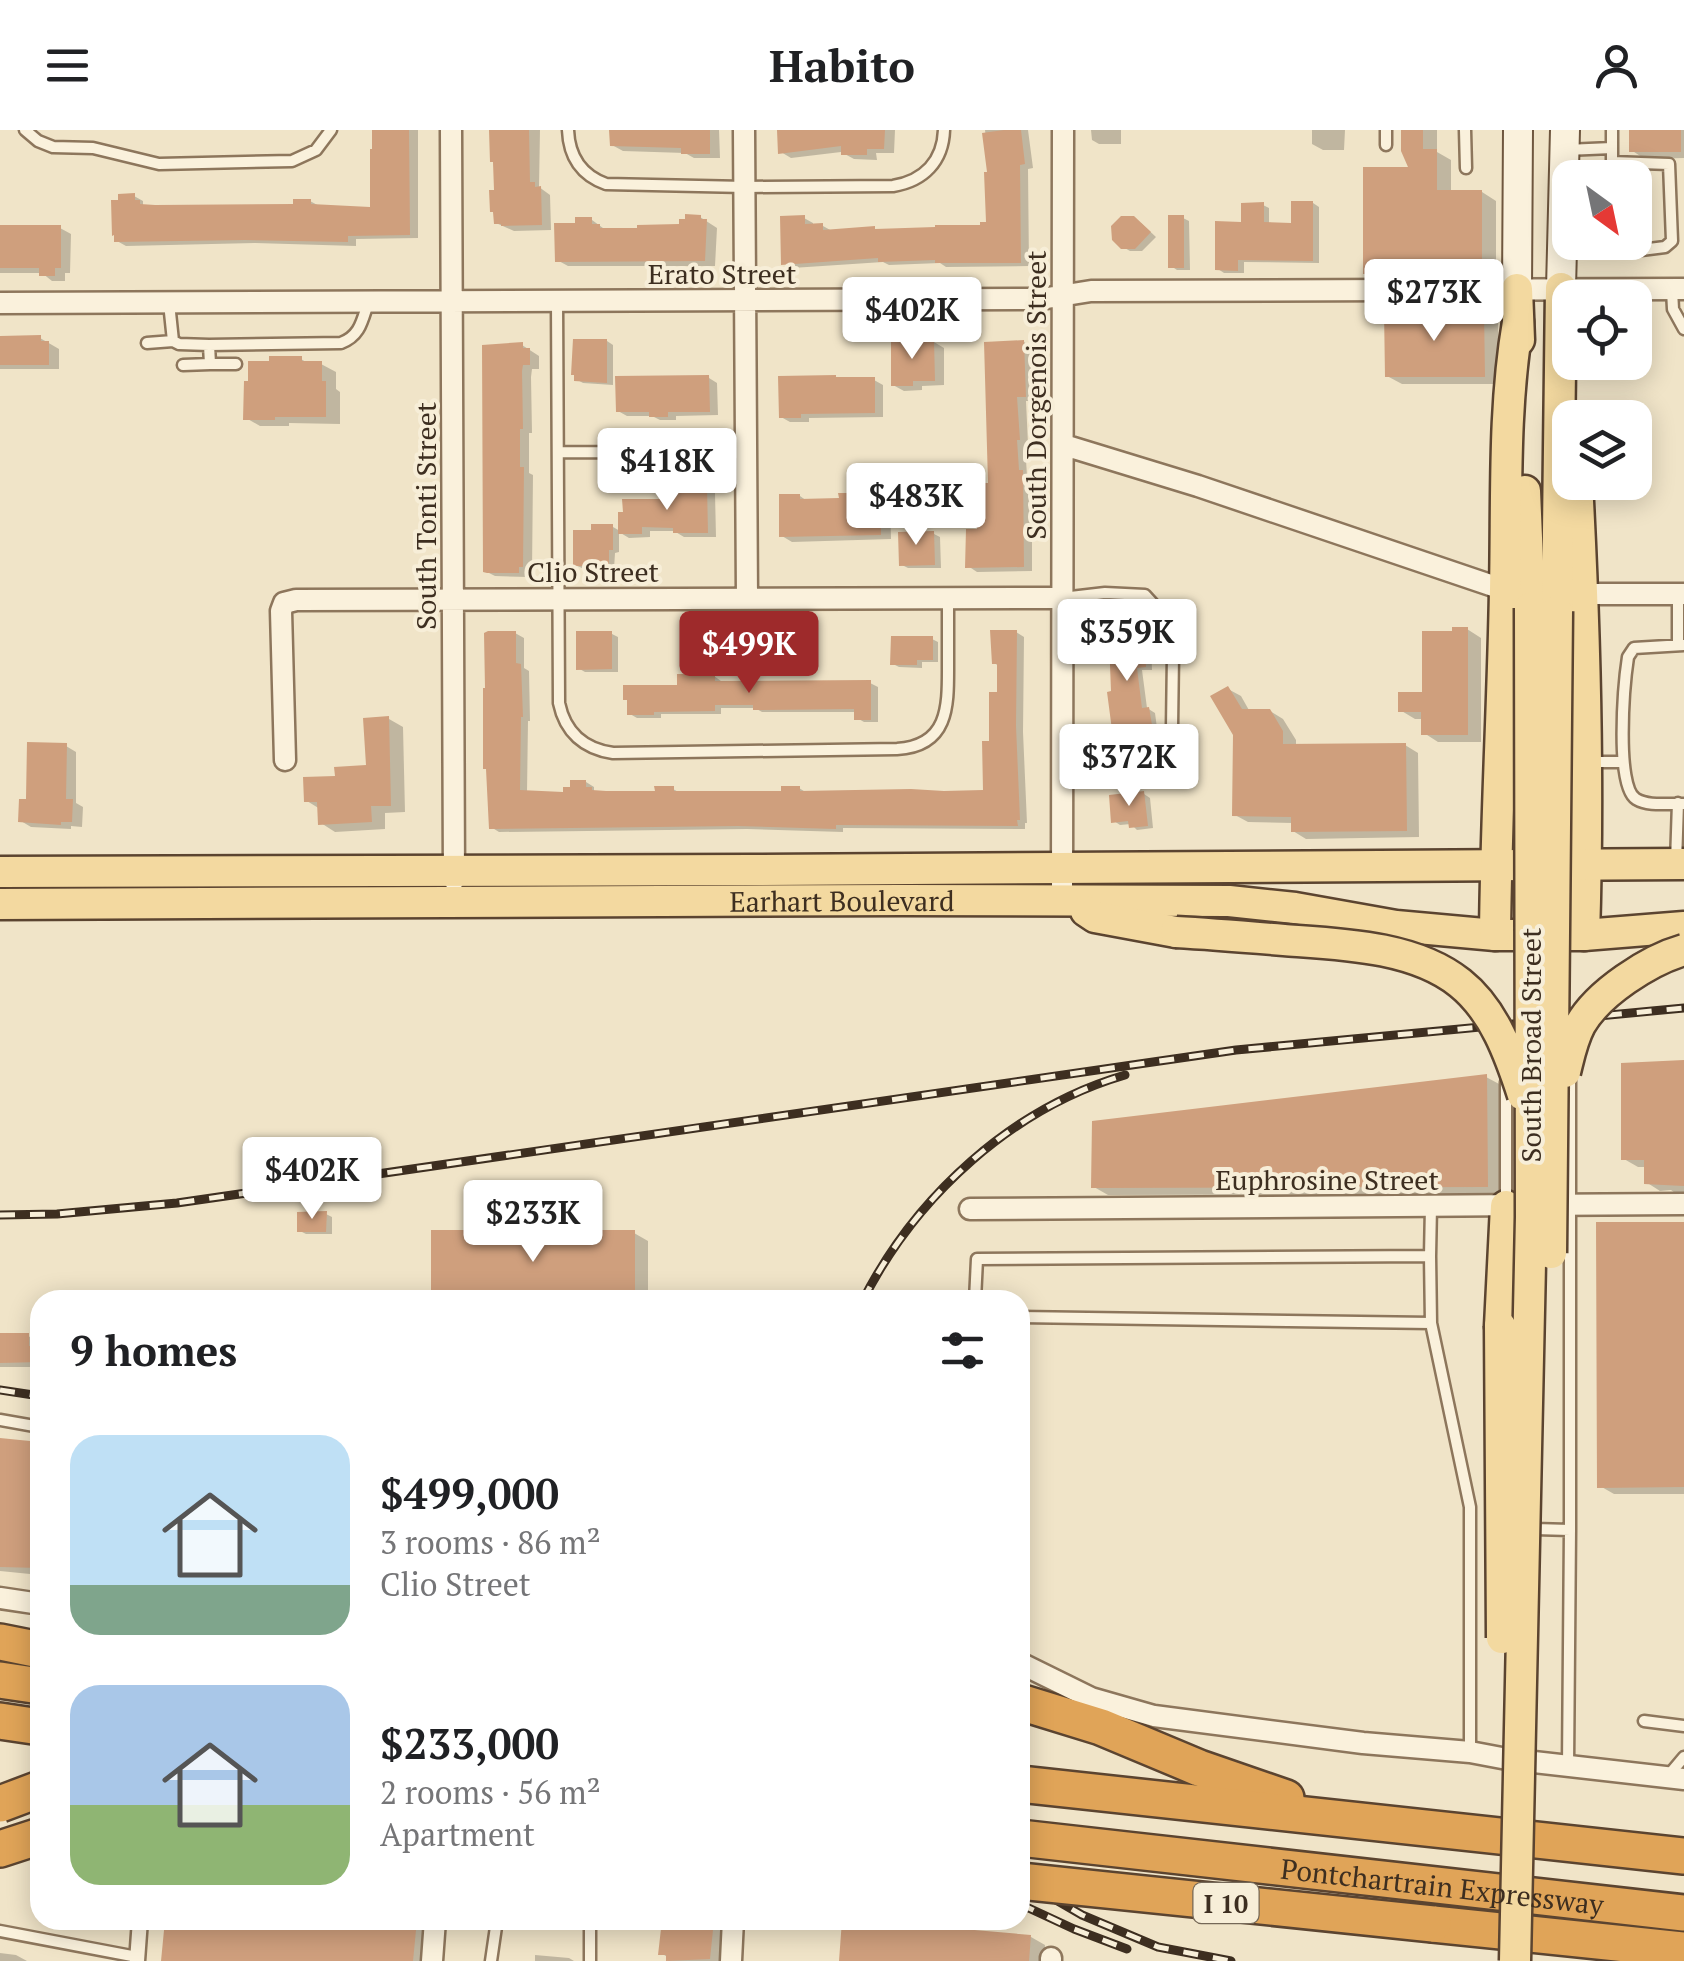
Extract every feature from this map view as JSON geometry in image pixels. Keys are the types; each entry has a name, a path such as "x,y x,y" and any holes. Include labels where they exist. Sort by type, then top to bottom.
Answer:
{"highway":[{"path":"0,1642 30,1648"},
{"path":"0,1680 30,1684"},
{"path":"1030,1705 1101,1727 1199,1768 1343,1818"},
{"name":"Pontchartrain Expressway","path":"1030,1785 1684,1856"},
{"path":"0,1802 30,1792"},
{"name":"Pontchartrain Expressway","path":"1030,1839 1684,1913"},
{"name":"I 10","path":"1030,1881 1684,1950"}],"main road":[{"name":"South Broad Street","path":"1518,130 1518,322 1554,1139 1535,1961"},
{"name":"South Broad Street","path":"1561,280 1565,140"},
{"name":"South Broad Street","path":"1515,1961 1532,1218 1531,603 1552,380"},
{"path":"1579,500 1584,594 1584,935"},
{"path":"1495,935 1499,764 1531,603"},
{"name":"Earhart Boulevard","path":"0,872 1680,864"},
{"path":"752,901 753,870"},
{"path":"162,903 163,872"},
{"path":"1066,900 1095,917 1176,932 1353,945 1434,967 1460,983 1486,1012 1503,1042 1530,1115"},
{"name":"Earhart Boulevard","path":"0,904 1229,901 1396,926 1495,935 1584,935 1684,927"},
{"path":"1554,1139 1565,1072 1581,1024 1596,1004 1622,983 1660,959 1684,950"},
{"path":"1506,1206 1500,1326 1503,1733 1508,1818 1517,1878"}],"street":[{"name":"South Tonti Street","path":"451,130 454,902"},
{"path":"744,130 747,598"},
{"name":"South Dorgenois Street","path":"1063,130 1062,866 1066,900"},
{"name":"Erato Street","path":"0,303 1041,299 1091,291 1552,288"},
{"name":"Erato Street","path":"1652,289 1678,289"},
{"path":"1064,445 1198,486 1531,603"},
{"path":"1584,594 1681,594"},
{"name":"Clio Street","path":"285,760 280,611 284,603 296,600 1061,598"},
{"path":"1499,764 1585,762"},
{"path":"1531,1762 1544,1205 1543,1078"},
{"name":"Euphrosine Street","path":"970,1209 1684,1204"},
{"path":"0,1598 30,1602"},
{"path":"1030,1668 1092,1698 1154,1716 1676,1778"},
{"path":"0,1802 30,1805"},
{"path":"137,1959 139,1930"},
{"path":"436,1930 436,1960"},
{"path":"730,1961 733,1930"}],"lane":[{"path":"25,130 53,147 93,148 159,164 292,162 316,150 330,130"},
{"path":"568,130 577,163 589,176 606,184 745,187 906,184 935,162 944,130"},
{"path":"1386,130 1386,146"},
{"path":"1465,130 1466,168"},
{"path":"1612,130 1612,162 1684,162"},
{"path":"1565,140 1612,148"},
{"path":"1652,249 1665,247 1672,241 1669,164"},
{"path":"1678,289 1674,309 1684,328"},
{"path":"558,301 559,704 570,729 583,742 613,752 898,749 918,745 938,729 947,709 948,598"},
{"path":"146,342 341,343 352,340 360,330 368,302"},
{"path":"168,303 173,342"},
{"path":"210,345 210,364"},
{"path":"183,364 236,364"},
{"path":"558,452 747,453"},
{"path":"1061,598 1105,593 1146,595 1165,618 1173,655 1172,728 1158,748 1062,752"},
{"path":"1680,864 1681,803 1644,802 1635,798 1624,782 1623,762 1628,658 1634,648 1681,645 1681,594"},
{"path":"1585,762 1623,762"},
{"path":"1506,1206 1506,1082 1570,1077 1568,1766"},
{"path":"1431,1206 1431,1324 1470,1507 1470,1752"},
{"path":"975,1290 977,1259 1430,1256"},
{"path":"1030,1317 1431,1324"},
{"path":"0,1420 30,1425"},
{"path":"1470,1507 1535,1530 1570,1530"},
{"path":"1644,1721 1684,1726"},
{"path":"1676,1778 1684,1757"},
{"path":"492,1961 496,1930"},
{"path":"590,1930 590,1961"},
{"path":"0,1932 137,1959"}],"building":[{"path":"372,130 409,130 410,235 348,236 348,242 114,242 111,200 118,200 118,194 135,193 140,204 155,205 293,204 293,199 311,199 311,204 370,207"},
{"path":"489,130 529,130 530,182 541,186 542,225 494,224 490,212 489,190 494,190"},
{"path":"609,130 710,130 710,154 681,154 681,148 610,146"},
{"path":"777,130 885,130 884,149 867,149 867,155 841,155 841,146 778,154"},
{"path":"1021,130 1025,164 1020,165 1021,263 878,262 878,258 781,265 780,216 805,215 805,224 823,223 823,230 986,222 987,172 982,133"},
{"path":"1401,130 1423,130 1423,149 1437,149 1437,190 1482,190 1482,274 1363,274 1363,167 1408,167 1401,151"},
{"path":"1629,130 1681,130 1681,152 1629,152"},
{"path":"1291,201 1313,201 1313,261 1238,260 1238,271 1215,270 1215,221 1241,222 1241,203 1264,202 1264,222 1291,223"},
{"path":"685,214 707,219 705,261 555,262 554,223 575,223 575,217 592,217 592,224 600,224 600,228 637,228 679,224"},
{"path":"1168,215 1184,215 1184,268 1168,268"},
{"path":"1121,216 1134,216 1151,232 1135,249 1121,249 1112,240 1111,226"},
{"path":"0,225 61,225 61,268 55,268 55,276 39,276 39,268 0,268"},
{"path":"1384,310 1484,310 1485,377 1385,377"},
{"path":"41,335 41,341 49,341 49,365 0,365 0,336"},
{"path":"573,339 607,339 607,383 574,381"},
{"path":"934,340 935,381 891,386 891,341"},
{"path":"1024,340 1026,397 1017,397 1017,440 1019,470 1023,470 1024,567 965,568 966,529 977,529 975,483 988,483 984,342"},
{"path":"523,342 523,348 530,348 530,365 523,365 522,371 523,567 519,567 519,573 487,573 483,572 482,345"},
{"path":"269,356 302,356 302,361 322,361 326,417 243,420 248,361 269,361"},
{"path":"709,375 710,412 668,412 668,417 649,417 649,412 616,412 615,376"},
{"path":"778,376 875,377 875,413 779,418"},
{"path":"691,486 707,486 708,533 673,533 673,528 642,527 642,534 618,534 622,499 671,499 673,493 691,493"},
{"path":"858,487 881,487 881,535 779,537 779,494 800,494 800,499 839,498 838,493 858,493"},
{"path":"591,524 613,524 609,566 573,566 573,530 591,530"},
{"path":"934,531 935,565 899,566 898,532"},
{"path":"1452,627 1468,627 1468,735 1421,735 1421,712 1398,712 1398,692 1422,692 1422,631 1452,631"},
{"path":"990,630 1017,630 1018,826 489,829 483,769 484,633 488,631 516,631 523,717 520,790 563,792 563,787 570,787 570,780 586,780 586,787 606,791 655,791 654,786 674,786 674,791 781,791 781,786 800,786 800,791 983,790 982,741 989,741 989,692 997,692 997,664 992,664"},
{"path":"576,631 612,631 612,669 576,670"},
{"path":"891,636 933,636 933,660 917,660 917,665 890,665"},
{"path":"1145,638 1146,667 1137,668 1142,708 1149,707 1152,725 1112,730 1107,692 1111,691 1109,639"},
{"path":"677,674 715,674 715,681 871,680 871,720 854,720 854,709 753,710 753,705 715,705 715,711 627,715 623,685 677,685"},
{"path":"1228,686 1242,709 1270,709 1283,731 1283,744 1406,743 1407,831 1291,832 1291,817 1232,816 1233,735 1210,696"},
{"path":"389,716 391,806 371,806 372,822 318,825 317,802 304,802 303,777 335,776 334,767 366,765 363,718"},
{"path":"27,742 67,743 66,799 73,799 72,822 18,822 19,799 26,799"},
{"path":"1144,791 1148,826 1129,828 1128,821 1111,823 1109,795"},
{"path":"1684,1060 1684,1186 1644,1184 1644,1160 1621,1160 1621,1063"},
{"path":"1487,1074 1488,1187 1091,1188 1092,1121"},
{"path":"327,1211 326,1232 297,1232 297,1212"},
{"path":"1596,1222 1684,1222 1684,1487 1597,1488"},
{"path":"431,1230 635,1230 635,1290 431,1290"},
{"path":"0,1333 29,1333 30,1362 0,1363"},
{"path":"0,1438 30,1441 30,1568 0,1567"},
{"path":"164,1930 416,1930 413,1961 161,1961"},
{"path":"661,1930 713,1930 710,1959 666,1961 666,1955 658,1955"},
{"path":"841,1930 974,1930 1031,1935 1029,1961 839,1961"}],"railway":[{"path":"0,1215 177,1203 1236,1050 1684,1008"},
{"path":"869,1290 910,1226 972,1161 1044,1109 1125,1075"},
{"path":"0,1390 30,1394"},
{"path":"1030,1885 1082,1915 1158,1947 1231,1961"},
{"path":"1030,1909 1127,1949"}]}
